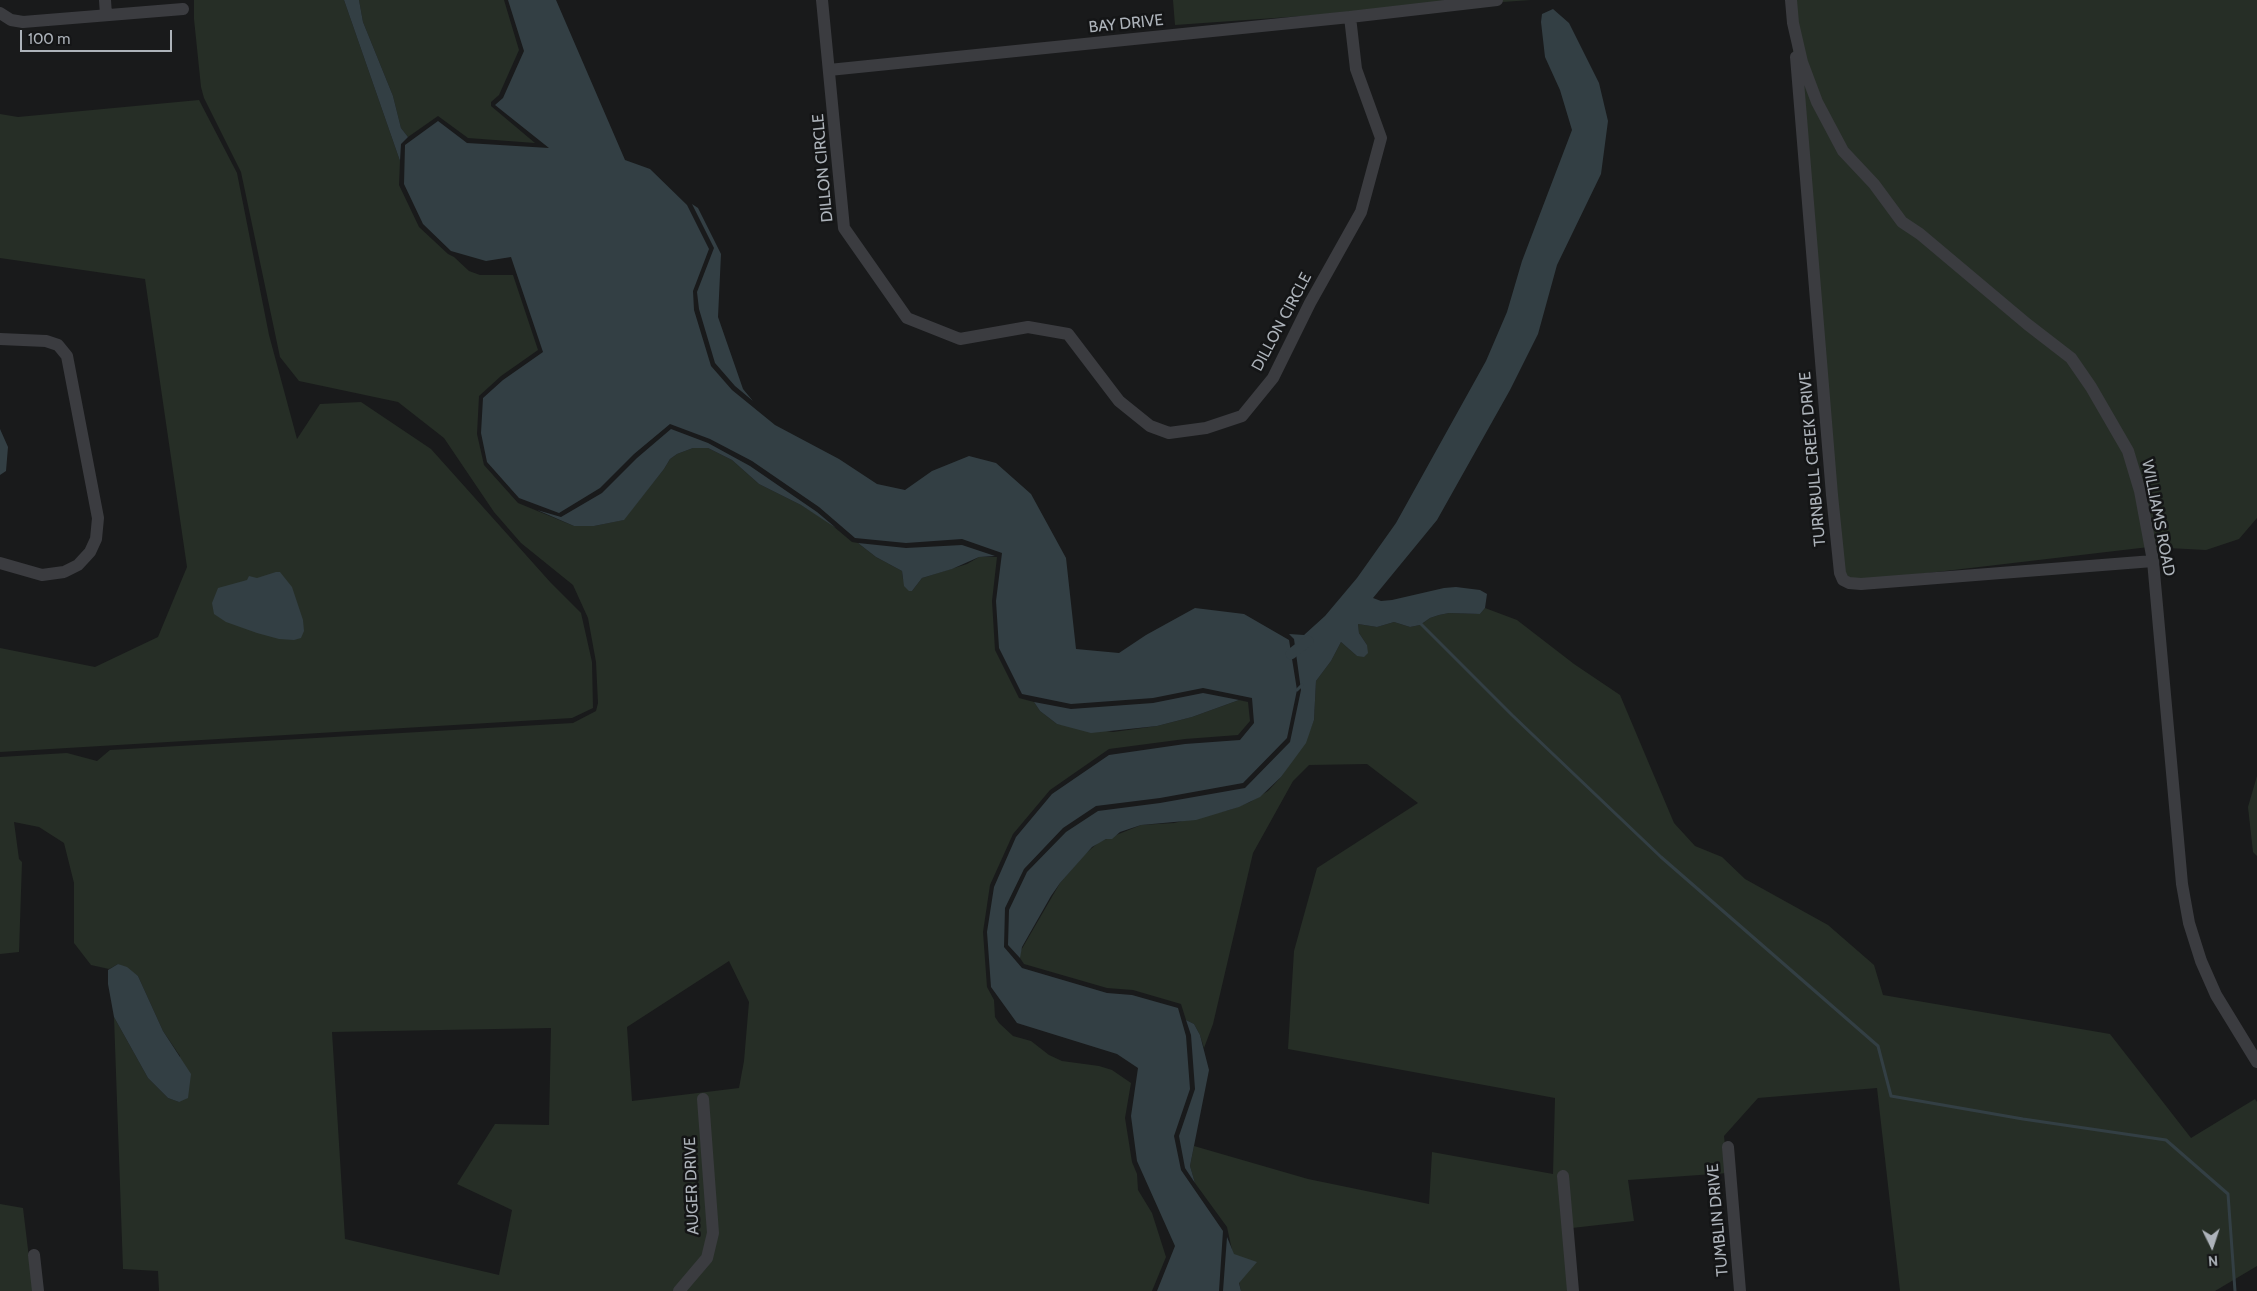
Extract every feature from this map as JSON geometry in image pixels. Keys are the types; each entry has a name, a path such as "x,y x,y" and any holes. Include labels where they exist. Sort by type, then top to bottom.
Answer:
{"street":[{"path":"105,0 106,15"},
{"path":"822,0 829,70"},
{"name":"BAY DRIVE","path":"829,70 1350,17 1497,0"},
{"name":"WILLIAMS ROAD","path":"1791,0 1793,23 1802,62 1817,102 1843,151 1874,184 1902,222 1920,234 2027,324 2071,358 2091,387 2128,451 2140,490 2153,561 2182,884 2190,923 2201,961 2216,995 2257,1062"},
{"path":"0,13 11,20 23,22 183,9"},
{"name":"DILLON CIRCLE","path":"829,70 844,228 907,318 960,339 1028,327 1068,334 1119,401 1150,426 1169,433 1206,428 1242,416 1273,378 1310,303 1361,212 1381,138 1356,69 1350,17"},
{"name":"TURNBULL CREEK DRIVE","path":"1793,23 1832,495 1840,573 1843,580 1849,583 1861,584 2153,561"},
{"path":"0,339 46,341 58,345 66,356 98,518 96,539 90,552 78,565 64,572 42,575 0,563"},
{"name":"AUGER DRIVE","path":"679,1291 707,1258 713,1233 703,1099"},
{"name":"TUMBLIN DRIVE","path":"1728,1147 1740,1291"},
{"path":"1563,1176 1573,1291"},
{"path":"34,1255 38,1291"}],"shaded area":[{"path":"194,0 344,0 400,161 399,185 419,227 469,271 480,275 513,275 538,350 501,376 479,396 477,434 484,465 518,503 574,526 594,526 623,520 670,459 693,448 708,448 732,460 759,484 801,505 827,521 852,542 858,543 876,557 902,571 903,579 912,591 922,578 967,564 979,557 997,557 992,601 995,650 1019,698 1034,702 1040,711 1057,724 1113,732 1157,726 1192,717 1239,700 1248,702 1250,721 1238,735 1185,739 1109,749 1050,790 1013,834 990,885 983,932 987,987 994,1000 995,1017 999,1023 1013,1036 1031,1041 1049,1055 1062,1061 1099,1066 1112,1070 1131,1083 1125,1118 1132,1162 1137,1174 1138,1190 1152,1213 1166,1257 1152,1291 159,1291 158,1271 123,1269 114,1017 148,1078 168,1098 179,1102 180,1056 163,1031 138,976 118,964 109,969 91,965 74,943 74,883 64,843 39,827 14,822 19,859 22,862 19,952 0,954 0,757 67,753 97,761 110,750 573,723 596,711 598,703 596,662 588,618 573,585 521,543 494,512 444,438 398,402 299,381 280,357 241,172 204,98 201,87 194,19","holes":["729,961 749,1002 744,1061 739,1088 632,1101 627,1027","551,1028 549,1125 495,1124 457,1184 512,1210 499,1275 345,1239 332,1032"]},
{"path":"344,0 359,0 363,22 393,96 401,128 408,137 401,144 400,161"},
{"path":"359,0 504,0 519,50 499,95 491,102 491,106 535,143 468,138 438,116 408,137 401,128 393,96 363,22"},
{"path":"508,0 556,0 625,160 650,169 687,205 709,249 693,291 694,310 711,366 732,390 775,425 839,459 877,484 905,490 932,471 969,456 996,463 1031,494 1066,558 1076,649 1119,653 1146,635 1195,608 1244,614 1289,640 1297,690 1287,738 1243,783 1160,798 1096,806 1063,828 1024,869 1005,908 1004,947 1022,968 1107,993 1132,995 1178,1008 1186,1036 1190,1089 1174,1136 1181,1170 1223,1231 1219,1291 1157,1291 1175,1246 1137,1161 1131,1116 1138,1068 1117,1054 1017,1023 991,987 987,932 994,887 1016,837 1052,794 1109,755 1185,744 1240,740 1254,723 1252,698 1203,688 1153,698 1071,704 1022,694 999,648 996,601 1002,553 962,539 906,543 855,538 819,507 752,461 710,439 670,424 634,454 600,488 559,513 519,498 487,462 481,433 483,398 503,380 543,352 511,257 486,261 451,251 423,224 404,184 405,145 438,121 467,143 549,148 495,105 503,98 524,51"},
{"path":"1173,0 1531,0 1175,25"},
{"path":"1788,0 2257,0 2257,518 2239,539 2206,550 2149,547 1877,579 1845,581"},
{"path":"1553,9 1569,23 1599,83 1608,121 1601,174 1557,265 1538,334 1510,390 1437,520 1373,598 1381,601 1392,600 1456,587 1480,590 1487,594 1485,608 1480,614 1449,613 1430,618 1420,625 1410,627 1394,622 1377,627 1358,624 1359,633 1367,645 1368,653 1364,657 1357,656 1341,642 1331,661 1316,681 1314,720 1306,743 1281,777 1260,797 1239,807 1196,820 1141,825 1120,832 1112,839 1106,839 1092,847 1051,896 1022,947 1020,958 1008,945 1009,910 1027,872 1066,832 1098,811 1160,803 1245,788 1290,742 1301,690 1294,639 1289,634 1304,635 1325,616 1357,578 1396,523 1486,361 1507,312 1522,261 1572,130 1560,90 1545,57 1541,22 1542,14"},
{"path":"199,100 237,173 269,335 297,439 320,404 361,402 431,449 551,583 581,613 592,662 593,708 572,718 0,752 0,648 95,667 158,637 187,567 145,279 0,258 0,114 18,117"},
{"path":"692,204 698,208 721,254 718,317 743,389 753,401 735,386 715,363 699,309 697,292 714,248"},
{"path":"0,429 8,447 6,471 0,475"},
{"path":"671,429 708,443 750,466 817,512 836,528 801,505 759,484 732,460 708,448 693,448 670,459 624,520 594,526 574,526 537,510 561,517 602,493 637,458"},
{"path":"858,543 906,548 962,545 995,556 979,557 952,569 922,578 912,591 909,591 904,586 902,571 876,557"},
{"path":"280,572 292,587 303,620 304,631 301,638 294,640 279,639 257,633 226,622 214,614 212,603 218,588 247,580 249,576 257,578"},
{"path":"1485,608 1517,620 1574,664 1620,695 1674,823 1695,846 1722,857 1745,879 1828,925 1874,965 1883,995 2110,1034 2191,1138 2255,1099 2257,1102 2257,1266 2215,1291 1900,1291 1877,1088 1758,1098 1724,1136 1728,1173 1628,1180 1634,1221 1563,1229 1572,1291 1241,1291 1227,1227 1195,1183 1190,1166 1194,1146 1308,1179 1429,1204 1432,1152 1553,1174 1555,1098 1288,1049 1294,951 1317,868 1418,803 1367,764 1309,765 1293,781 1253,853 1213,1024 1204,1048 1194,1024 1186,1020 1181,1004 1133,990 1107,988 1024,964 1020,958 1020,952 1060,883 1085,854 1099,842 1141,825 1174,823 1229,810 1250,802 1268,791 1281,777 1308,735 1314,720 1316,681 1331,661 1341,642 1357,656 1367,645 1359,633 1358,624 1377,627 1394,622 1410,627 1420,625 1430,618 1449,613 1480,614"},
{"path":"1203,693 1239,700 1192,717 1157,726 1091,733 1057,724 1040,711 1034,702 1071,709 1153,703"},
{"path":"2257,776 2257,856 2253,852 2248,807"},
{"path":"118,964 127,967 138,976 163,1031 191,1074 188,1098 179,1102 168,1098 148,1078 114,1017 108,984 108,970"},
{"path":"1186,1020 1194,1024 1200,1035 1209,1070 1190,1166 1195,1183 1185,1168 1179,1136 1195,1089 1191,1035"},
{"path":"0,1204 23,1208 33,1291 0,1291"},
{"path":"1227,1237 1234,1254 1257,1262 1239,1283 1241,1291 1223,1291"}],"waterway":[{"path":"1419,622 1512,715 1661,857 1878,1046 1891,1096 2023,1119 2166,1140 2228,1194 2235,1291"},
{"path":"1291,654 1308,641"},
{"path":"1297,690 1302,685"}]}
